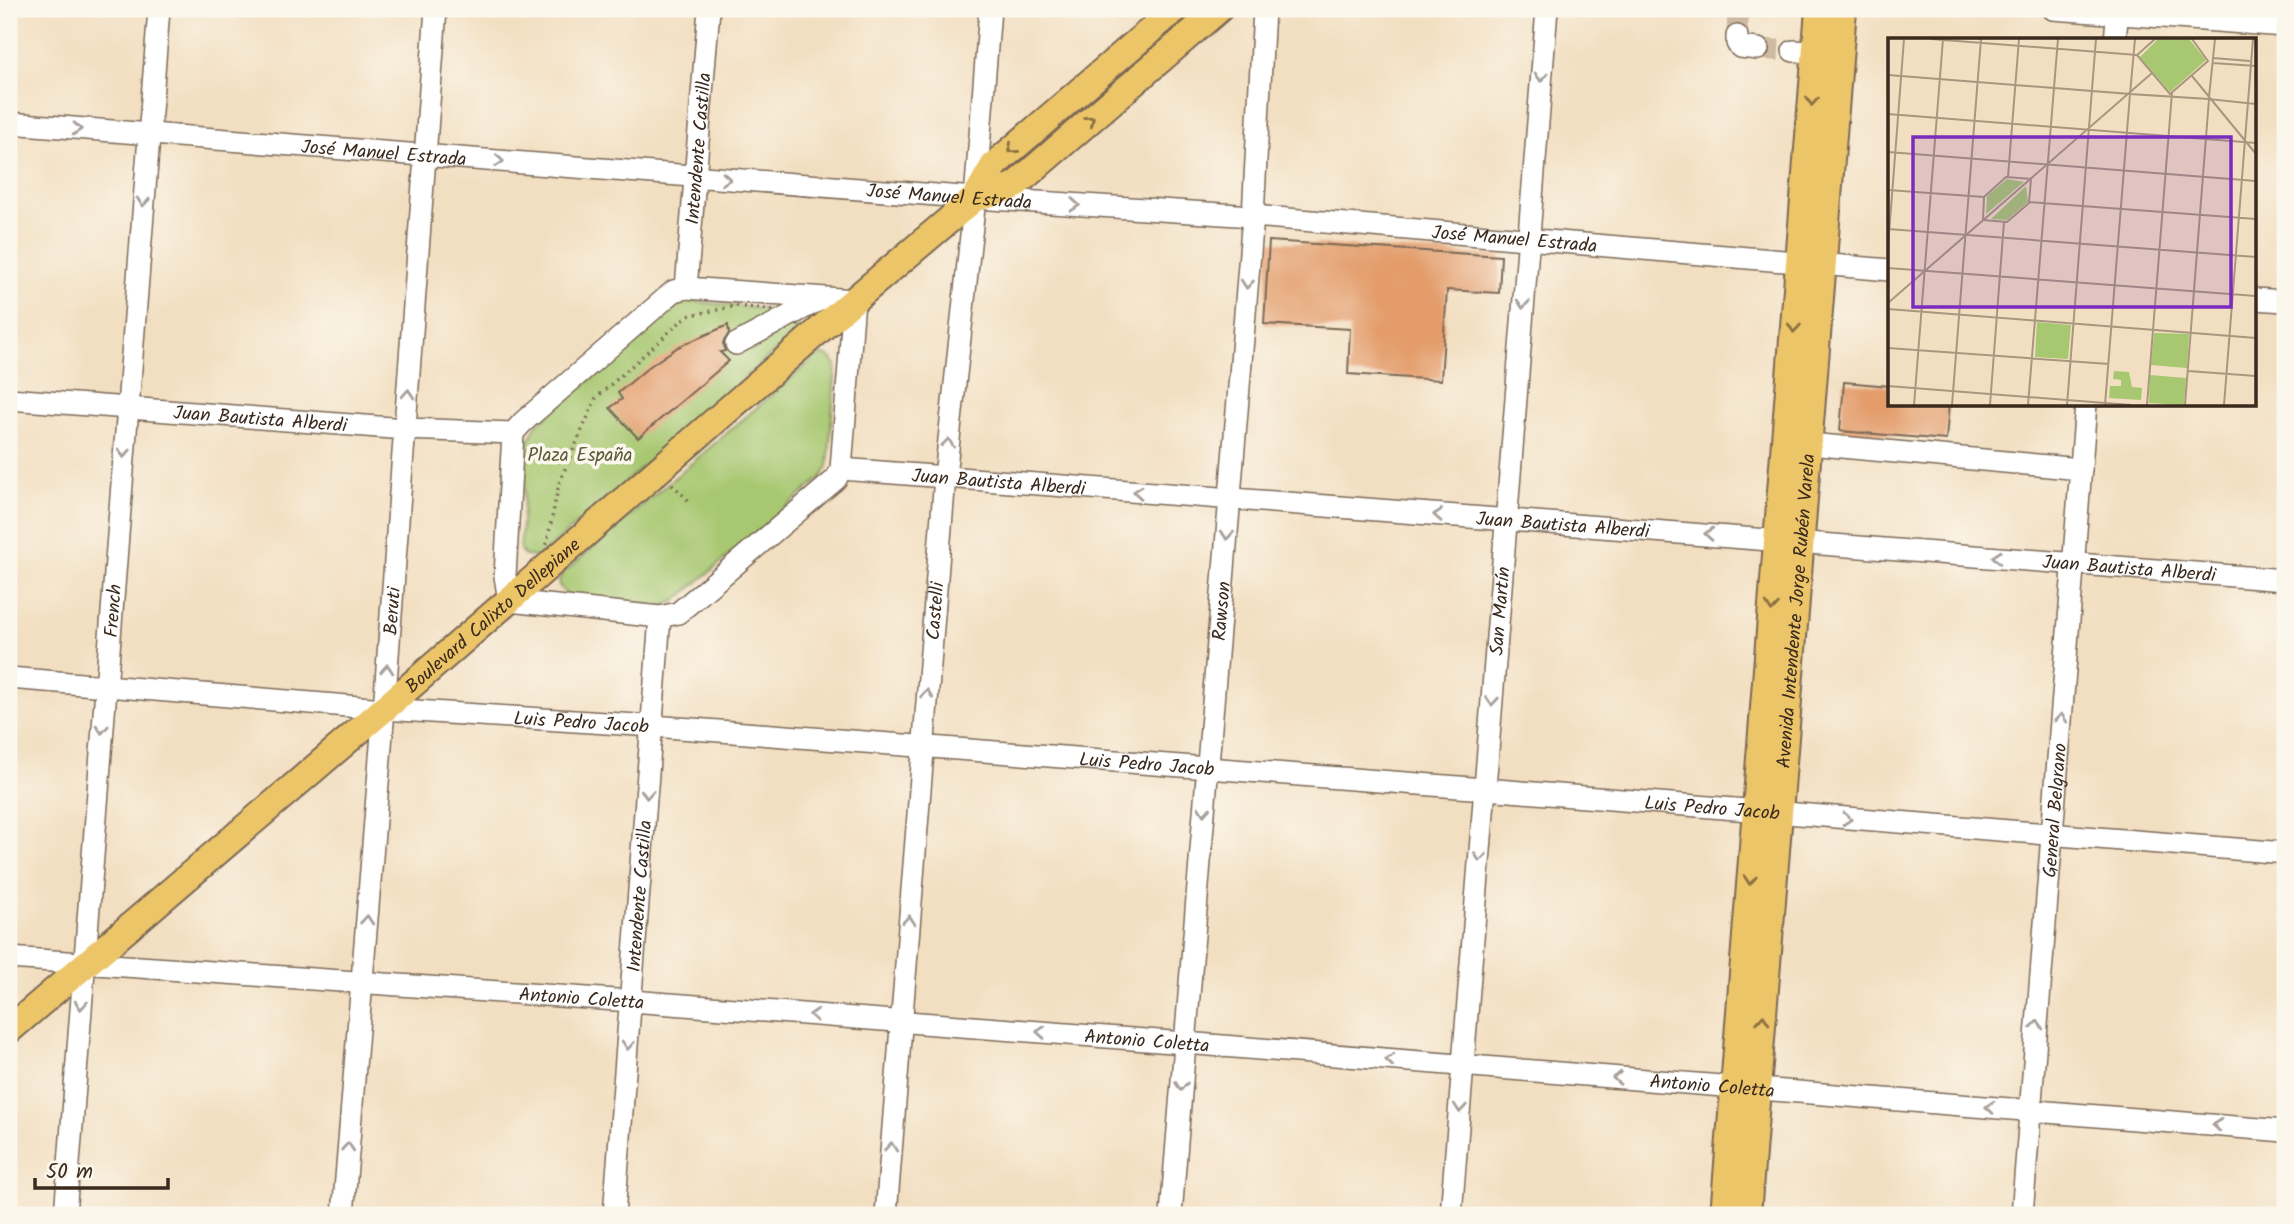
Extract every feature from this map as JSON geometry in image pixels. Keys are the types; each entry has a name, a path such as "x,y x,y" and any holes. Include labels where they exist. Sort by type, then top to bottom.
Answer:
{"main road":[{"name":"Boulevard Calixto Dellepiane","path":"9,1030 975,198 994,165 1175,9"},
{"name":"Boulevard Calixto Dellepiane","path":"975,198 1014,186 1219,9"},
{"name":"Avenida Intendente Jorge Rubén Varela","path":"1789,540 1809,444 1811,264 1804,52 1819,9"},
{"name":"Avenida Intendente Jorge Rubén Varela","path":"1747,1215 1746,1087 1767,813 1811,264 1843,9"},
{"name":"Avenida Intendente Jorge Rubén Varela","path":"1724,1215 1746,1087"}],"street":[{"name":"French","path":"65,1215 159,9"},
{"name":"Beruti","path":"343,1215 436,9"},
{"name":"Intendente Castilla","path":"686,288 709,9"},
{"name":"Castelli","path":"886,1215 945,477 975,198 990,9"},
{"name":"Rawson","path":"1171,1215 1253,216 1264,9"},
{"name":"San Martín","path":"1451,1215 1547,9"},
{"path":"2053,9 2118,11 2285,26"},
{"path":"2115,38 2118,11"},
{"path":"1737,36 1740,47 1758,48"},
{"name":"José Manuel Estrada","path":"9,123 975,198 1253,216 1888,270"},
{"path":"686,288 822,298 854,300 841,469 836,479 678,613 660,617 509,601 505,576 513,433 523,422 674,291 686,288"},
{"path":"736,344 822,298"},
{"path":"2256,299 2285,301"},
{"name":"Juan Bautista Alberdi","path":"9,399 405,429 513,433"},
{"name":"General Belgrano","path":"2022,1215 2086,406"},
{"path":"1809,444 2081,469"},
{"name":"Juan Bautista Alberdi","path":"841,469 2285,580"},
{"name":"Intendente Castilla","path":"614,1215 660,617"},
{"name":"Luis Pedro Jacob","path":"9,678 384,709 653,726 1485,789 2285,853"},
{"name":"Antonio Coletta","path":"9,958 1185,1043 2285,1131"}],"path":[{"path":"545,552 559,483 596,398 687,316 736,306"},
{"path":"678,475 670,482 690,502"}],"green space":[{"path":"1188,9 1209,9 1041,154 1032,143"},
{"name":"Plaza España","path":"682,302 791,312 799,328 545,552 538,557 525,556 520,550 528,443 536,425"},
{"name":"Plaza España","path":"817,356 831,358 836,365 828,467 821,478 674,602 661,606 567,596 559,585 562,574"}],"building":[{"path":"1269,241 1501,256 1499,293 1447,290 1441,380 1348,374 1350,329 1264,324"},
{"path":"728,325 729,333 723,343 725,351 720,352 729,361 638,438 610,408 622,399 618,393 678,347"},
{"path":"1844,382 1888,386 1888,406 1949,406 1946,440 1840,431"}],"tunnel":[{"path":"1737,36 1738,9"},
{"path":"1758,49 1793,51"}]}
